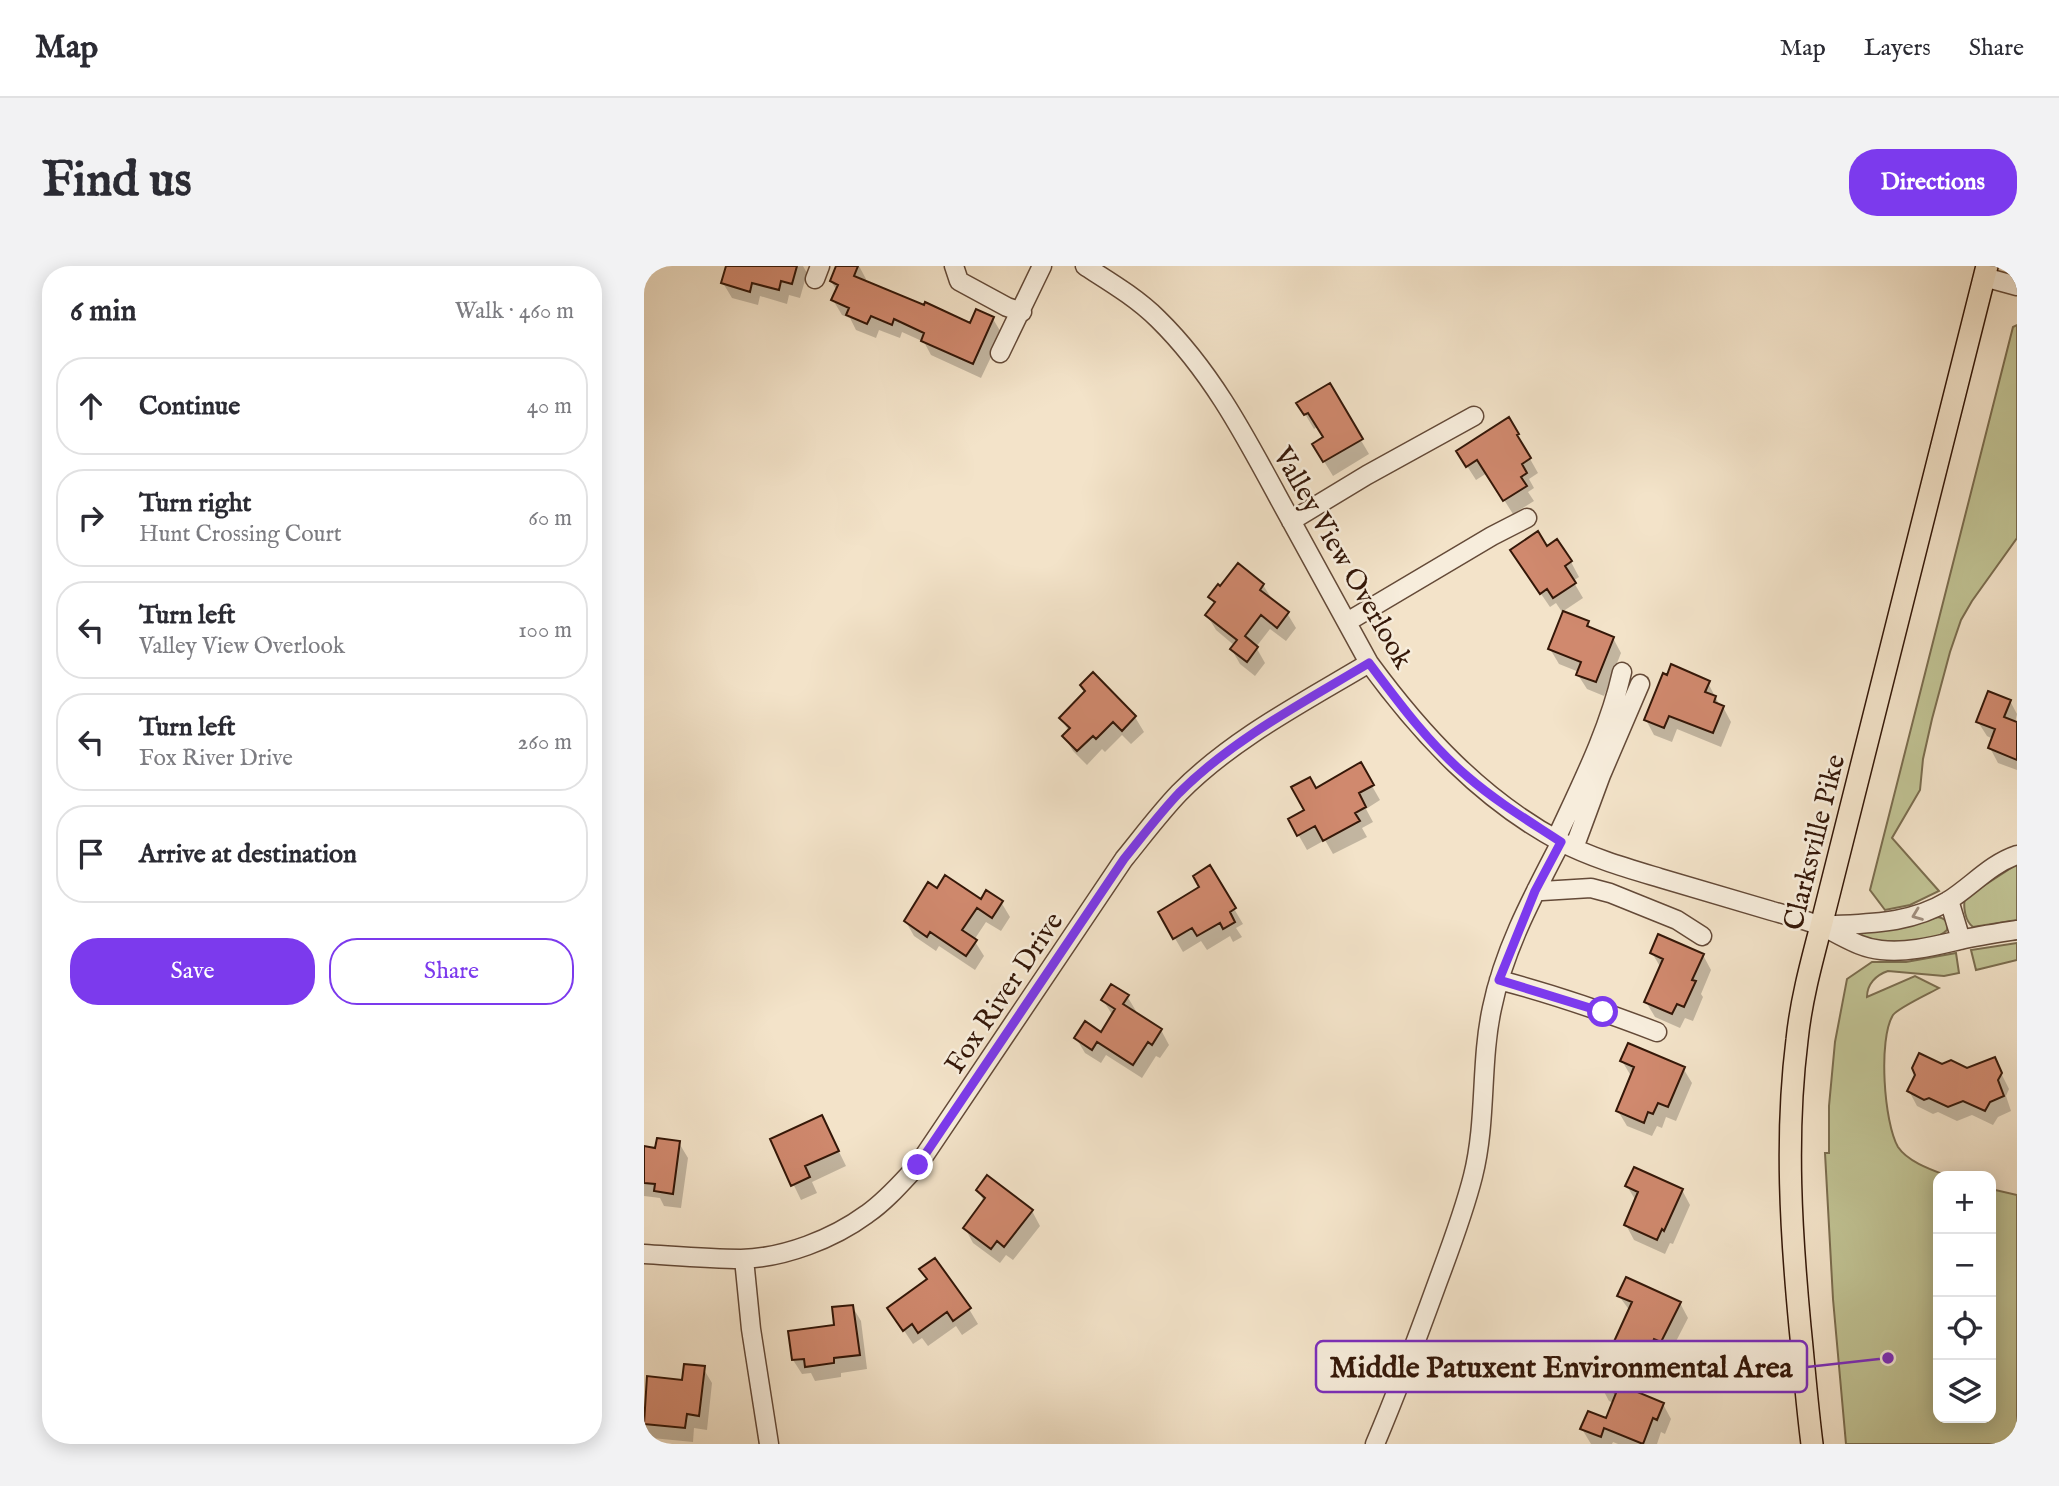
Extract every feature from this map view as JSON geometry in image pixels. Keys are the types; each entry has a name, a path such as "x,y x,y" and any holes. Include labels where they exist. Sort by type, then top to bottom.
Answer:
{"main road":[{"name":"Clarksville Pike","path":"1812,1444 1796,1276 1790,1123 1797,1039 1821,926 1986,272"}],"street":[{"path":"954,266 959,281 1007,307 1022,312"},
{"path":"1000,353 1042,266"},
{"name":"Valley View Overlook","path":"1085,266 1156,317 1187,349 1208,377 1235,417 1369,663 1414,721 1466,776 1530,823 1564,843 1623,867 1821,926"},
{"path":"1986,272 2017,285"},
{"path":"1291,521 1474,416"},
{"path":"1347,622 1527,518"},
{"name":"Fox River Drive","path":"644,1254 744,1259 776,1254 839,1231 868,1214 918,1165 1124,859 1180,792 1218,759 1269,724 1369,663"},
{"path":"1564,843 1586,773 1616,698 1622,672"},
{"path":"1375,1444 1405,1374 1474,1174 1481,1134 1487,1041 1499,980 1536,890 1601,775 1640,684"},
{"path":"1821,926 1904,919 1949,900 1995,866 2017,855"},
{"path":"1536,890 1591,888 1610,893 1677,920 1702,936"},
{"path":"1949,900 1961,940"},
{"path":"1821,926 1862,947 1883,950 1934,947 2017,930"},
{"path":"1499,980 1603,1012 1657,1032"},
{"path":"744,1259 751,1329 769,1444"}],"green space":[{"path":"2017,325 2017,538 1961,620 1932,719 1923,759 1920,790 1892,838 1939,891 1910,905 1885,910 1870,890 2013,327"},
{"path":"2017,864 2017,920 1973,927 1965,914 1965,898"},
{"path":"1937,917 1946,921 1947,930 1930,939 1879,941 1858,938 1859,931 1899,928"},
{"path":"2017,943 2017,960 1976,970 1971,950"},
{"path":"1956,953 1959,973 1944,976 1888,971 1873,981 1867,997 1915,976 1939,988 1893,1015 1885,1042 1884,1061 1889,1120 1898,1147 1914,1161 1936,1171 1933,1171 1933,1423 1996,1423 1996,1190 2017,1195 2017,1444 1846,1444 1833,1299 1825,1153 1829,1153 1829,1106 1835,1042 1847,979 1872,962 1906,962"}],"building":[{"path":"726,266 797,266 792,284 781,281 779,290 752,283 750,292 721,283"},
{"path":"836,266 858,266 854,276 924,305 925,302 970,323 976,309 994,317 973,364 921,341 924,333 894,319 892,325 871,316 867,324 846,315 849,308 831,300 838,285 830,281"},
{"path":"1330,383 1363,439 1323,462 1312,444 1323,437 1308,413 1304,415 1296,403"},
{"path":"1509,417 1531,458 1522,464 1527,473 1521,477 1527,486 1503,501 1477,460 1466,467 1456,451"},
{"path":"1538,531 1547,546 1557,539 1572,561 1565,566 1576,583 1553,598 1547,589 1540,594 1510,550"},
{"path":"1238,563 1264,584 1260,590 1289,612 1277,628 1261,615 1245,636 1258,647 1247,662 1230,649 1237,640 1205,615 1215,602 1208,597"},
{"path":"1563,611 1589,621 1587,626 1614,637 1596,682 1576,675 1581,662 1548,649"},
{"path":"1671,664 1710,681 1705,692 1716,696 1714,702 1724,706 1713,733 1669,716 1664,728 1644,720 1663,673 1667,675"},
{"path":"1093,672 1136,716 1122,731 1113,722 1096,739 1093,736 1077,751 1062,736 1070,728 1059,718 1085,691 1080,685"},
{"path":"1988,691 2011,700 2004,717 2017,722 2017,760 1988,748 1995,729 1976,722"},
{"path":"1361,762 1374,785 1359,793 1366,807 1355,813 1360,821 1323,841 1315,826 1297,836 1288,819 1304,810 1291,787 1310,777 1316,788"},
{"path":"1210,865 1236,908 1230,912 1235,922 1223,929 1220,923 1197,936 1192,928 1173,939 1158,912 1199,887 1193,876"},
{"path":"945,875 981,899 986,890 1003,901 992,918 977,908 962,930 977,940 966,956 930,932 927,937 904,921 928,882 937,888"},
{"path":"1658,934 1704,954 1684,1007 1677,1004 1672,1014 1644,1002 1663,959 1650,953"},
{"path":"1111,984 1129,995 1123,1004 1162,1029 1152,1045 1148,1042 1133,1065 1097,1042 1092,1050 1074,1038 1085,1021 1101,1032 1115,1009 1101,1000"},
{"path":"1628,1043 1685,1067 1668,1107 1658,1103 1653,1114 1648,1112 1644,1123 1616,1111 1634,1067 1620,1061"},
{"path":"1919,1053 1942,1064 1951,1060 1967,1068 1995,1057 2002,1073 1998,1080 2004,1096 1990,1102 1985,1111 1963,1101 1948,1107 1929,1098 1924,1100 1907,1091 1915,1075 1912,1068"},
{"path":"822,1115 839,1151 805,1166 810,1177 791,1186 770,1139"},
{"path":"657,1138 680,1141 673,1194 654,1191 655,1184 644,1183 644,1146 655,1148"},
{"path":"1634,1167 1683,1189 1664,1231 1662,1229 1657,1240 1624,1225 1638,1192 1625,1186"},
{"path":"987,1175 1033,1210 1004,1247 997,1241 991,1249 963,1228 985,1198 976,1190"},
{"path":"935,1258 971,1308 953,1321 947,1312 918,1333 912,1324 903,1331 887,1308 927,1279 919,1269"},
{"path":"1626,1277 1681,1302 1661,1342 1654,1339 1650,1349 1644,1346 1639,1358 1635,1356 1623,1386 1664,1403 1657,1420 1653,1418 1643,1444 1604,1428 1601,1437 1580,1429 1588,1411 1606,1418 1616,1393 1599,1386 1615,1347 1612,1346 1632,1302 1617,1296"},
{"path":"853,1305 860,1355 834,1358 834,1363 805,1367 804,1359 792,1360 788,1331 834,1325 832,1307"},
{"path":"684,1364 705,1366 699,1416 687,1414 685,1428 644,1424 647,1376 682,1380"}],"place":[{"name":"Middle Patuxent Environmental Area","path":"1888,1358"}],"route":[{"path":"918,1165 1124,859 1152,823 1180,792 1218,759 1269,724 1369,663 1414,721 1466,776 1561,842 1535,891 1499,980 1603,1012"}]}
